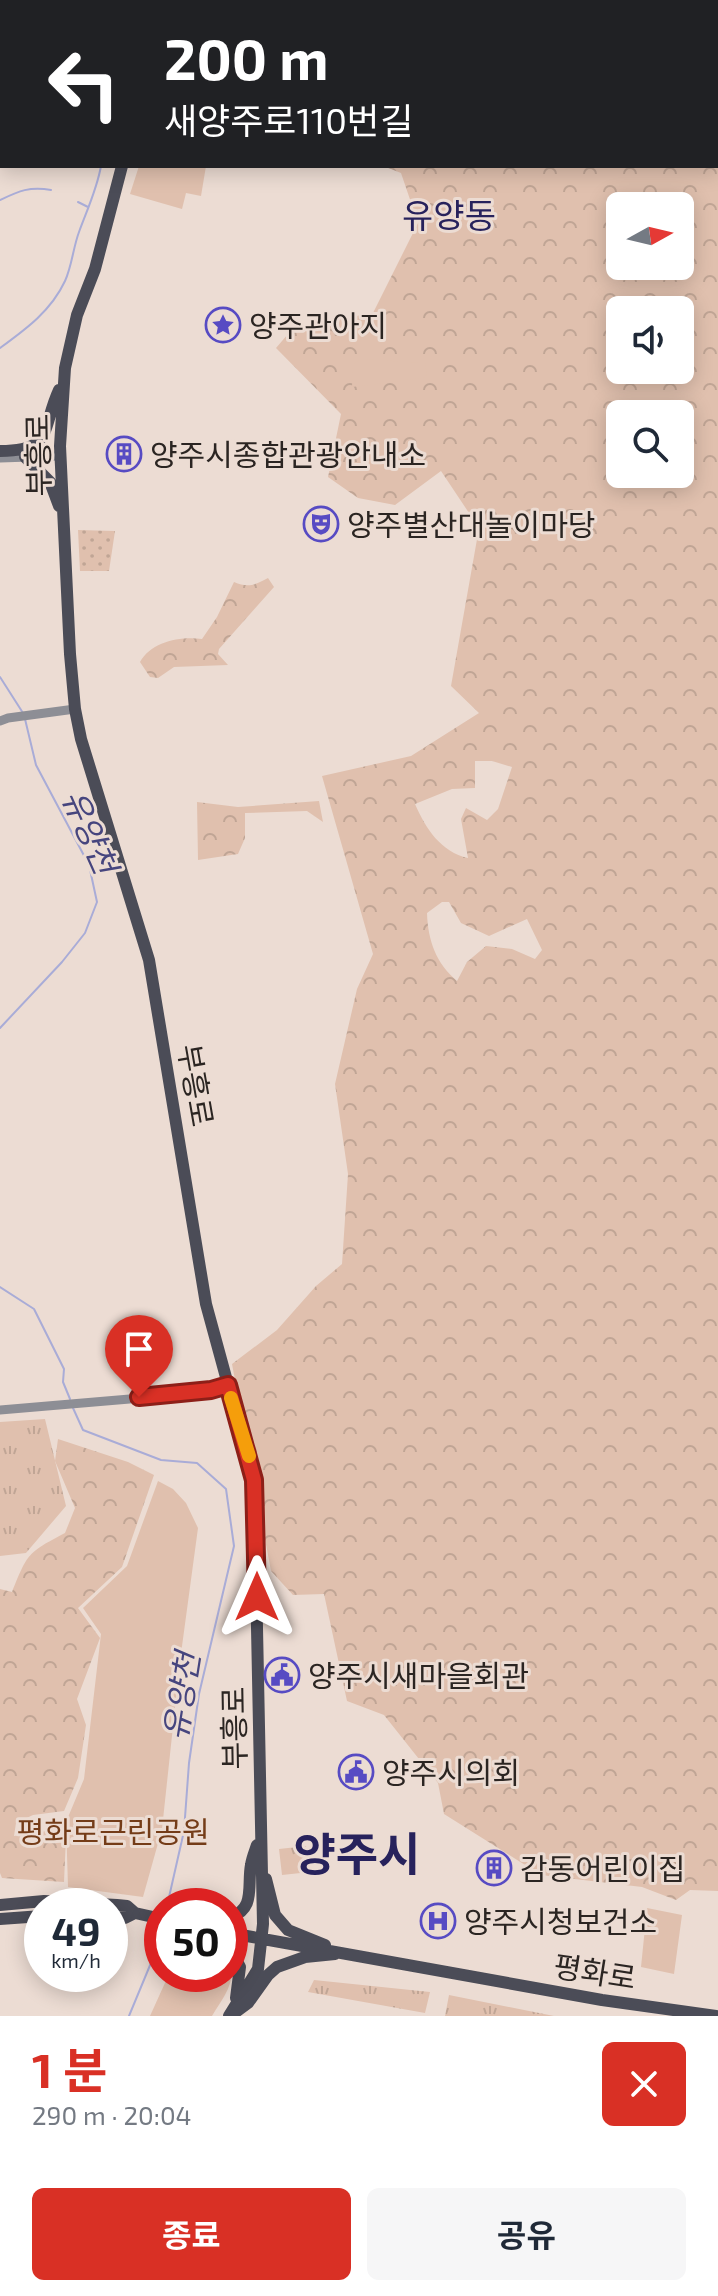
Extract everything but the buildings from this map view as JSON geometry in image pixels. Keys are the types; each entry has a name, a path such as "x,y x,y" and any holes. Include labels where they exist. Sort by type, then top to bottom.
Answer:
{"main road":[{"name":"부흥로","path":"121,168 95,269 77,315 64,379 60,456 64,526 75,709 81,739 149,960 206,1304 254,1480 262,1941 258,1969 231,2013"},
{"path":"0,451 25,450 40,442 64,379"},
{"path":"25,457 50,482 64,526"},
{"path":"248,1899 251,1865 260,1834"},
{"path":"262,1867 275,1915 288,1930 344,1952"},
{"path":"0,1905 69,1901 127,1906 135,1913 144,1915"},
{"path":"128,1916 135,1913"},
{"path":"0,1919 24,1917"},
{"name":"평화로","path":"248,1938 344,1952 602,2000 716,2016"},
{"path":"231,2013 254,1997 277,1967 305,1957 344,1952"},
{"path":"231,2013 236,1992"}],"street":[{"path":"0,458 60,456"},
{"path":"4,719 75,709"},
{"path":"0,1410 165,1396 228,1385"}],"green space":[{"path":"138,168 206,168 201,196 186,193 182,209 130,194"},
{"path":"388,168 718,168 718,1891 690,1890 676,1900 642,1887 541,1875 444,1814 438,1783 384,1715 347,1701 324,1594 293,1595 271,1571 232,1364 277,1330 316,1286 342,1264 348,1174 335,1084 357,989 373,954 322,776 411,756 479,713 451,686 479,528 441,471 395,505 358,498 328,477 341,414 276,348 294,327 373,313 418,223 401,173","holes":["475,761 492,761 512,767 498,809 487,820 466,808 461,819 468,858 442,845 415,804 452,789 475,788","442,902 449,902 461,923 489,936 527,919 542,950 535,959 512,949 486,946 467,962 457,981 439,959 431,942 427,913"]},
{"path":"360,359 425,363 427,375 352,387 353,365"},
{"path":"78,530 115,531 109,571 80,571"},
{"path":"268,578 274,587 219,649 218,654 228,665 174,667 158,678 150,677 140,662 145,655 159,645 176,640 202,639 234,582 251,585"},
{"path":"319,801 323,822 307,811 245,813 245,838 238,854 198,860 197,802 238,807"},
{"path":"45,1419 66,1506 26,1553 0,1556 0,1422"},
{"path":"58,1439 128,1462 154,1475 122,1567 78,1608 100,1638 77,1699 86,1725 78,1778 64,1811 33,1815 16,1823 14,1836 46,1831 66,1837 64,1882 2,1878 0,1873 0,1589 12,1592 30,1555 65,1533 75,1508 55,1461"},
{"name":"평화로근린공원","path":"158,1481 173,1489 186,1503 198,1528 162,1829 143,1897 128,1895 128,1888 68,1887 66,1822 84,1779 101,1634 83,1608 127,1566"},
{"path":"306,1846 310,1872 282,1875 279,1849"},
{"path":"647,1908 682,1915 674,1974 641,1967"},
{"path":"314,1980 430,1992 425,2013 308,1992"},
{"path":"161,1992 226,1992 212,2016 150,2016"},
{"path":"449,1995 554,2016 445,2016"}],"waterway":[{"name":"유양천","path":"0,348 37,319 59,292 100,168"},
{"path":"0,200 25,190 51,190"},
{"path":"78,202 88,207"},
{"name":"유양천","path":"0,677 23,713"},
{"name":"유양천","path":"0,1028 85,933 97,902 89,865 36,765 25,719"},
{"name":"유양천","path":"0,1287 34,1309 64,1369 63,1382 70,1399"},
{"name":"유양천","path":"73,1408 83,1430 161,1460 197,1463 226,1489 234,1546 199,1694 189,1763 184,1831 171,1888"},
{"name":"유양천","path":"129,2016 144,1980"}],"slow traffic":[{"path":"231,1398 249,1456"}],"place":[{"name":"양주관아지","path":"223,325"},
{"name":"양주시종합관광안내소","path":"124,454"},
{"name":"양주별산대놀이마당","path":"321,524"},
{"name":"양주시새마을회관","path":"282,1675"},
{"name":"양주시의회","path":"356,1772"},
{"name":"감동어린이집","path":"494,1868"},
{"name":"양주시청보건소","path":"438,1921"}],"district":[{"name":"유양동","path":"449,214"},
{"name":"양주시","path":"357,1852"}],"route":[{"path":"139,1397 211,1390 228,1385 252,1465 257,1520 257,1597"}]}
